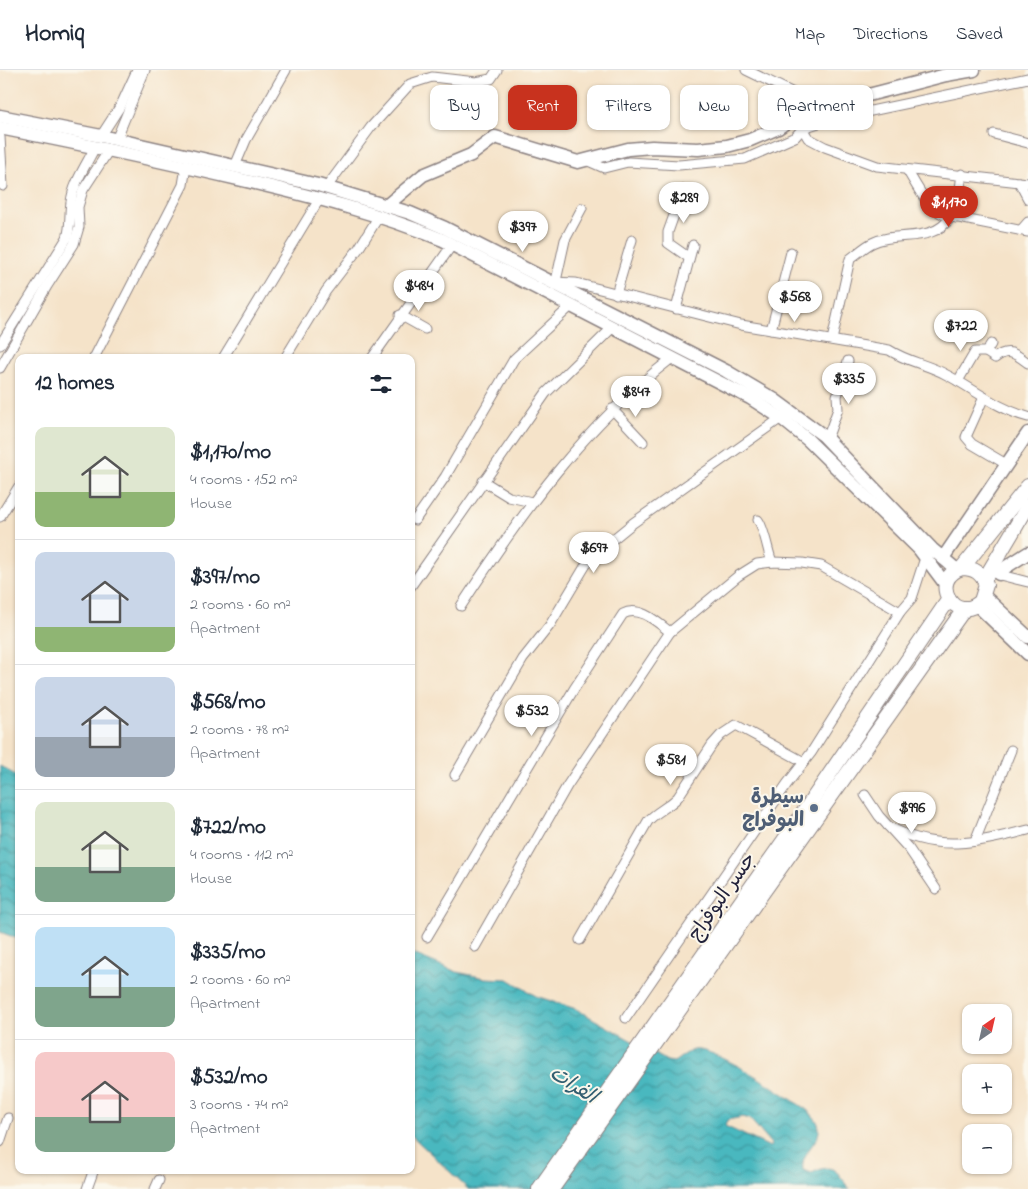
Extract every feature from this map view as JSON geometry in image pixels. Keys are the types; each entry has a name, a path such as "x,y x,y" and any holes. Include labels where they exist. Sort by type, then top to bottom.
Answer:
{"main road":[{"path":"873,94 946,75 974,70"},
{"path":"0,116 98,142"},
{"path":"0,128 113,145 323,193"},
{"path":"383,211 423,175 471,155 495,136 578,162 588,161 628,149 671,148 698,150 739,143 773,130"},
{"path":"194,165 235,166 383,211 452,245 514,270 554,281 726,371 804,419 827,439 943,558 959,569 975,570 990,576"},
{"path":"383,211 410,213 436,224 571,306 750,398 781,418 808,440 925,558 946,585 949,600 953,604 975,603 1026,633"},
{"path":"943,558 1028,433"},
{"path":"946,585 951,574 959,569 1028,486"},
{"path":"975,603 1028,506"},
{"path":"990,576 1028,553"},
{"name":"جسر البوفراج","path":"552,1189 949,600"},
{"path":"975,603 1028,654"},
{"name":"جسر البوفراج","path":"540,1189 727,931 975,603"}],"street":[{"path":"0,345 67,238 71,226 71,202 75,187 98,142 121,105 136,70"},
{"path":"0,368 47,286 74,244 79,227 78,207 83,190 113,145 145,70"},
{"path":"235,166 246,140 286,70"},
{"path":"225,354 323,193 371,126 410,84 432,77 476,82 491,79 497,70"},
{"path":"746,70 777,85"},
{"path":"873,111 1028,78"},
{"path":"588,161 604,168 628,162 702,164 745,158 794,137 800,130"},
{"path":"803,130 808,138 825,147 877,166 962,174 1024,183 1028,198"},
{"path":"994,134 1028,143"},
{"path":"0,137 3,186"},
{"path":"739,143 745,158"},
{"path":"664,164 671,148"},
{"path":"96,354 194,165"},
{"path":"907,170 933,209 954,217 1024,231 1028,222"},
{"path":"832,340 850,259 873,242 929,234 944,227 954,217 962,174"},
{"path":"683,190 668,232 668,243 688,257"},
{"path":"582,208 565,240 554,281 576,283 676,309 771,330 889,350 905,360 932,368 984,397 1027,414"},
{"path":"287,354 326,291 359,248 383,211"},
{"path":"616,294 632,240"},
{"path":"375,354 400,315 452,245"},
{"path":"676,309 688,257 693,245"},
{"path":"771,330 792,252"},
{"path":"415,520 445,477 514,359 571,306"},
{"path":"400,315 425,330"},
{"path":"415,580 546,393 572,365 612,328"},
{"path":"958,381 974,352 989,348 995,358 1002,352 1013,352 1028,362"},
{"path":"461,606 514,525 561,464 612,409 672,358"},
{"path":"827,439 838,408 837,396 848,361"},
{"path":"984,397 966,438 972,444 1006,464"},
{"path":"612,409 643,442"},
{"path":"454,774 523,659 550,624 590,558 648,512 781,418"},
{"path":"483,481 509,497 532,502"},
{"path":"0,517 15,493"},
{"path":"758,520 762,524 764,541 772,562"},
{"path":"626,1018 804,762 900,612 912,598 925,558"},
{"path":"475,947 567,786 670,632 738,576 757,564 772,562 821,566 900,612"},
{"path":"990,576 1028,582"},
{"path":"427,937 574,689 623,614 635,610 670,632"},
{"path":"580,940 648,821 656,812 672,804 678,797 721,735 736,726 743,727 774,747 804,762"},
{"path":"975,841 1012,750"},
{"path":"866,796 888,826 909,849 936,889"},
{"path":"888,826 913,839 952,845 1028,830"},
{"path":"0,1142 8,1118"},
{"path":"87,1189 92,1174"},
{"path":"155,1189 159,1180"}],"water":[{"path":"0,766 15,775 15,938 0,932"},
{"name":"الفرات","path":"415,955 457,972 485,978 508,979 536,996 576,1009 667,1061 674,1062 694,1050 704,1051 734,1064 807,1110 816,1119 819,1127 818,1134 803,1161 803,1170 812,1173 826,1168 835,1170 850,1189 468,1189 415,1139","holes":["743,1117 750,1119 771,1144 770,1147 725,1126 727,1120"]}],"place":[{"name":"سيطرة البوفراج","path":"814,808"}]}
